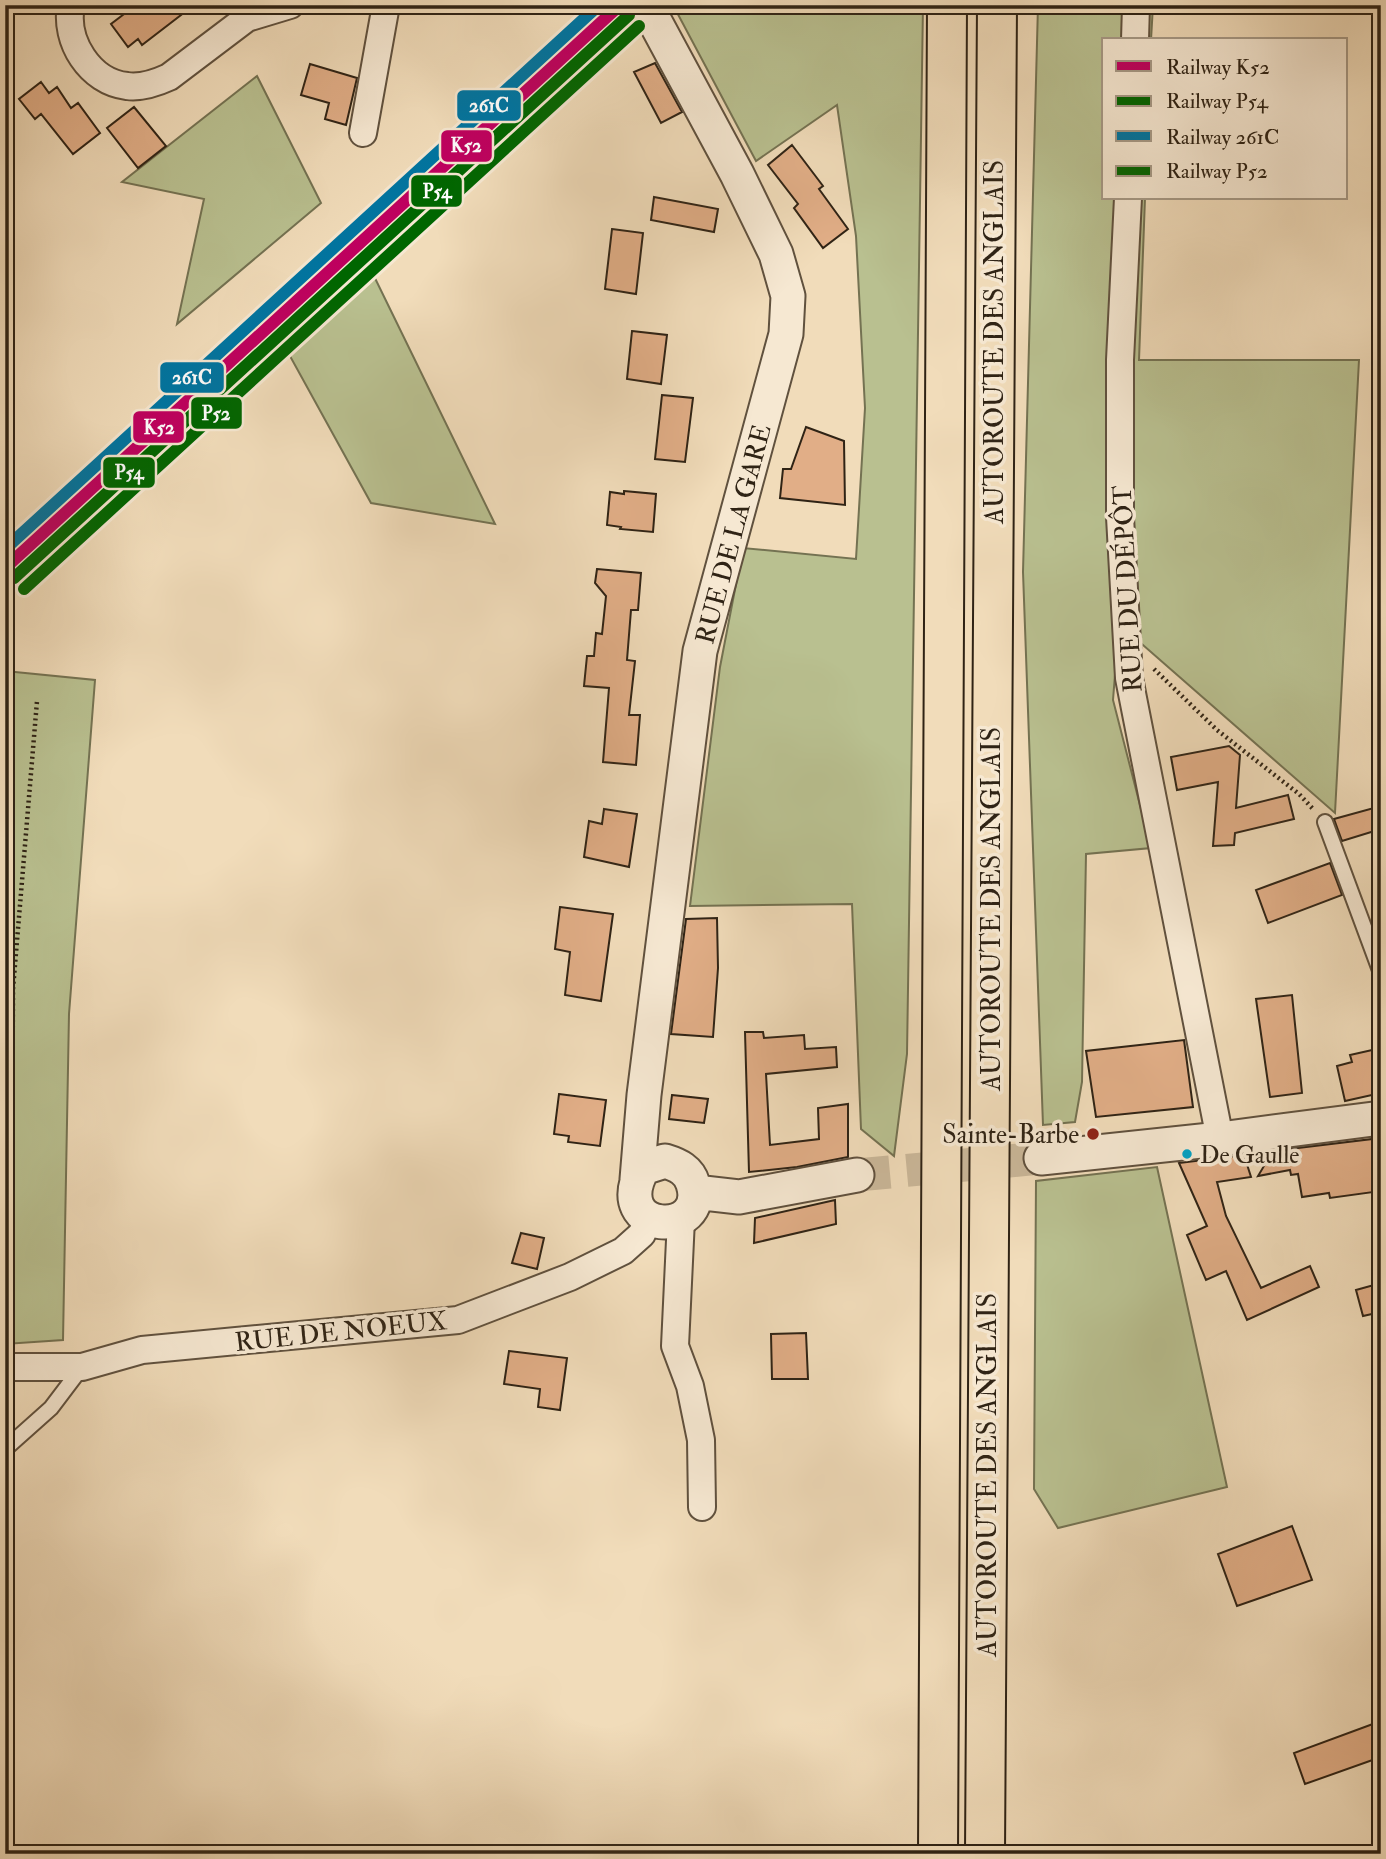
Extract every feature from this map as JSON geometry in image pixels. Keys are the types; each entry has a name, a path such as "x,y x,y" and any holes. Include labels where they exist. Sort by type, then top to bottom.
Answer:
{"highway":[{"name":"AUTOROUTE DES ANGLAIS","path":"938,1854 947,5"},
{"name":"AUTOROUTE DES ANGLAIS","path":"985,1854 997,5"}],"street":[{"path":"71,5 71,29 82,58 107,80 130,87 156,83 169,77 247,18 290,5"},
{"path":"363,132 386,5"},
{"name":"RUE DE LA GARE","path":"637,1179 644,1095 700,651 786,334 788,296 776,254 743,186 646,5"},
{"path":"1135,38 1136,5"},
{"name":"RUE DU DÉPÔT","path":"1128,200 1120,360 1120,517 1129,678 1220,1139"},
{"path":"644,1095 654,1131 675,1164"},
{"path":"1041,1158 1372,1120"},
{"path":"702,1507 701,1440 690,1386 675,1346 688,1205 692,1180 685,1170 665,1161 643,1168 637,1179 634,1194 638,1208 647,1218 657,1223 669,1224 688,1205 857,1175"},
{"name":"RUE DE NOEUX","path":"9,1367 82,1367 142,1350 458,1320 570,1277 623,1251 642,1234 647,1218"}],"lane":[{"path":"1325,822 1381,973"},
{"path":"5,1449 51,1408 82,1367"}],"path":[{"path":"1126,643 1217,730 1298,794 1325,822"},
{"path":"9,1367 13,989 37,701"}],"green space":[{"path":"673,5 923,5 907,1054 894,1156 861,1129 852,904 690,906 720,667 743,548 856,559 865,408 856,236 837,105 756,161"},
{"path":"1038,5 1153,5 1151,38 1102,38 1102,200 1145,200 1139,360 1359,360 1335,813 1119,624 1113,700 1151,848 1086,854 1082,1082 1075,1122 1043,1125 1023,572"},
{"path":"257,76 321,203 177,324 204,199 122,182"},
{"path":"371,270 495,524 371,503 285,347"},
{"path":"5,671 95,680 69,1014 63,1340 5,1344"},
{"path":"1157,1167 1227,1487 1058,1528 1034,1489 1036,1181"}],"building":[{"path":"136,5 194,5 142,45 138,39 128,47 111,24"},
{"path":"655,63 682,112 661,123 634,72"},
{"path":"310,64 357,78 346,125 325,119 329,103 301,95"},
{"path":"41,82 49,93 57,87 71,108 78,103 100,133 73,154 41,114 35,119 19,99"},
{"path":"134,107 166,146 138,168 107,128"},
{"path":"792,145 823,186 819,189 848,229 823,248 794,208 798,204 768,165"},
{"path":"654,197 718,209 714,232 651,220"},
{"path":"612,229 643,233 636,294 605,289"},
{"path":"632,331 667,335 661,384 627,379"},
{"path":"662,395 693,398 685,462 655,459"},
{"path":"806,427 844,441 845,505 780,498 783,469 791,469"},
{"path":"624,491 656,494 653,532 607,525 610,492 624,494"},
{"path":"597,569 641,573 638,610 631,610 627,660 635,661 629,715 640,715 636,765 603,762 609,688 584,686 587,656 594,656 596,633 602,634 606,596 595,583"},
{"path":"1229,746 1240,755 1236,808 1288,795 1294,819 1235,833 1234,845 1213,846 1218,782 1177,790 1171,757"},
{"path":"1381,806 1381,829 1342,841 1334,819"},
{"path":"604,809 637,814 629,867 584,857 589,821 602,824"},
{"path":"1330,863 1342,895 1268,923 1256,890"},
{"path":"560,907 613,914 601,1001 565,995 570,952 555,949"},
{"path":"717,918 718,968 713,1037 671,1034 686,919"},
{"path":"1292,995 1302,1093 1270,1097 1256,999"},
{"path":"745,1032 763,1032 764,1038 804,1035 805,1049 836,1047 837,1067 766,1074 770,1145 819,1139 818,1108 848,1104 848,1157 797,1167 749,1172"},
{"path":"1184,1040 1193,1107 1096,1117 1086,1051"},
{"path":"1381,1048 1381,1093 1345,1101 1337,1066 1352,1062 1350,1055"},
{"path":"559,1094 606,1100 600,1146 568,1142 569,1136 554,1134"},
{"path":"672,1095 708,1099 704,1123 669,1119"},
{"path":"1381,1138 1381,1191 1330,1198 1329,1193 1302,1197 1298,1174 1291,1175 1290,1170 1258,1176 1273,1151"},
{"path":"1244,1155 1251,1177 1217,1182 1226,1216 1261,1288 1310,1266 1319,1287 1247,1320 1226,1271 1206,1280 1187,1235 1207,1226 1179,1163"},
{"path":"835,1200 836,1224 754,1243 755,1218"},
{"path":"521,1233 544,1238 537,1269 512,1263"},
{"path":"1381,1283 1381,1312 1363,1316 1356,1290"},
{"path":"806,1333 808,1379 772,1379 771,1334"},
{"path":"509,1351 567,1358 560,1410 538,1407 540,1389 504,1384"},
{"path":"1292,1526 1312,1580 1237,1606 1218,1554"},
{"path":"1381,1721 1381,1757 1305,1784 1294,1753"}],"tunnel":[{"path":"857,1175 1041,1158"}],"rail line":[{"name":"261C","path":"5,549 599,5"},
{"name":"K52","path":"5,568 620,5"},
{"name":"P54","path":"14,578 629,15"},
{"name":"P52","path":"24,589 639,26"}],"place":[{"name":"Sainte-Barbe","path":"1093,1134"},
{"name":"De Gaulle","path":"1187,1154"}]}
